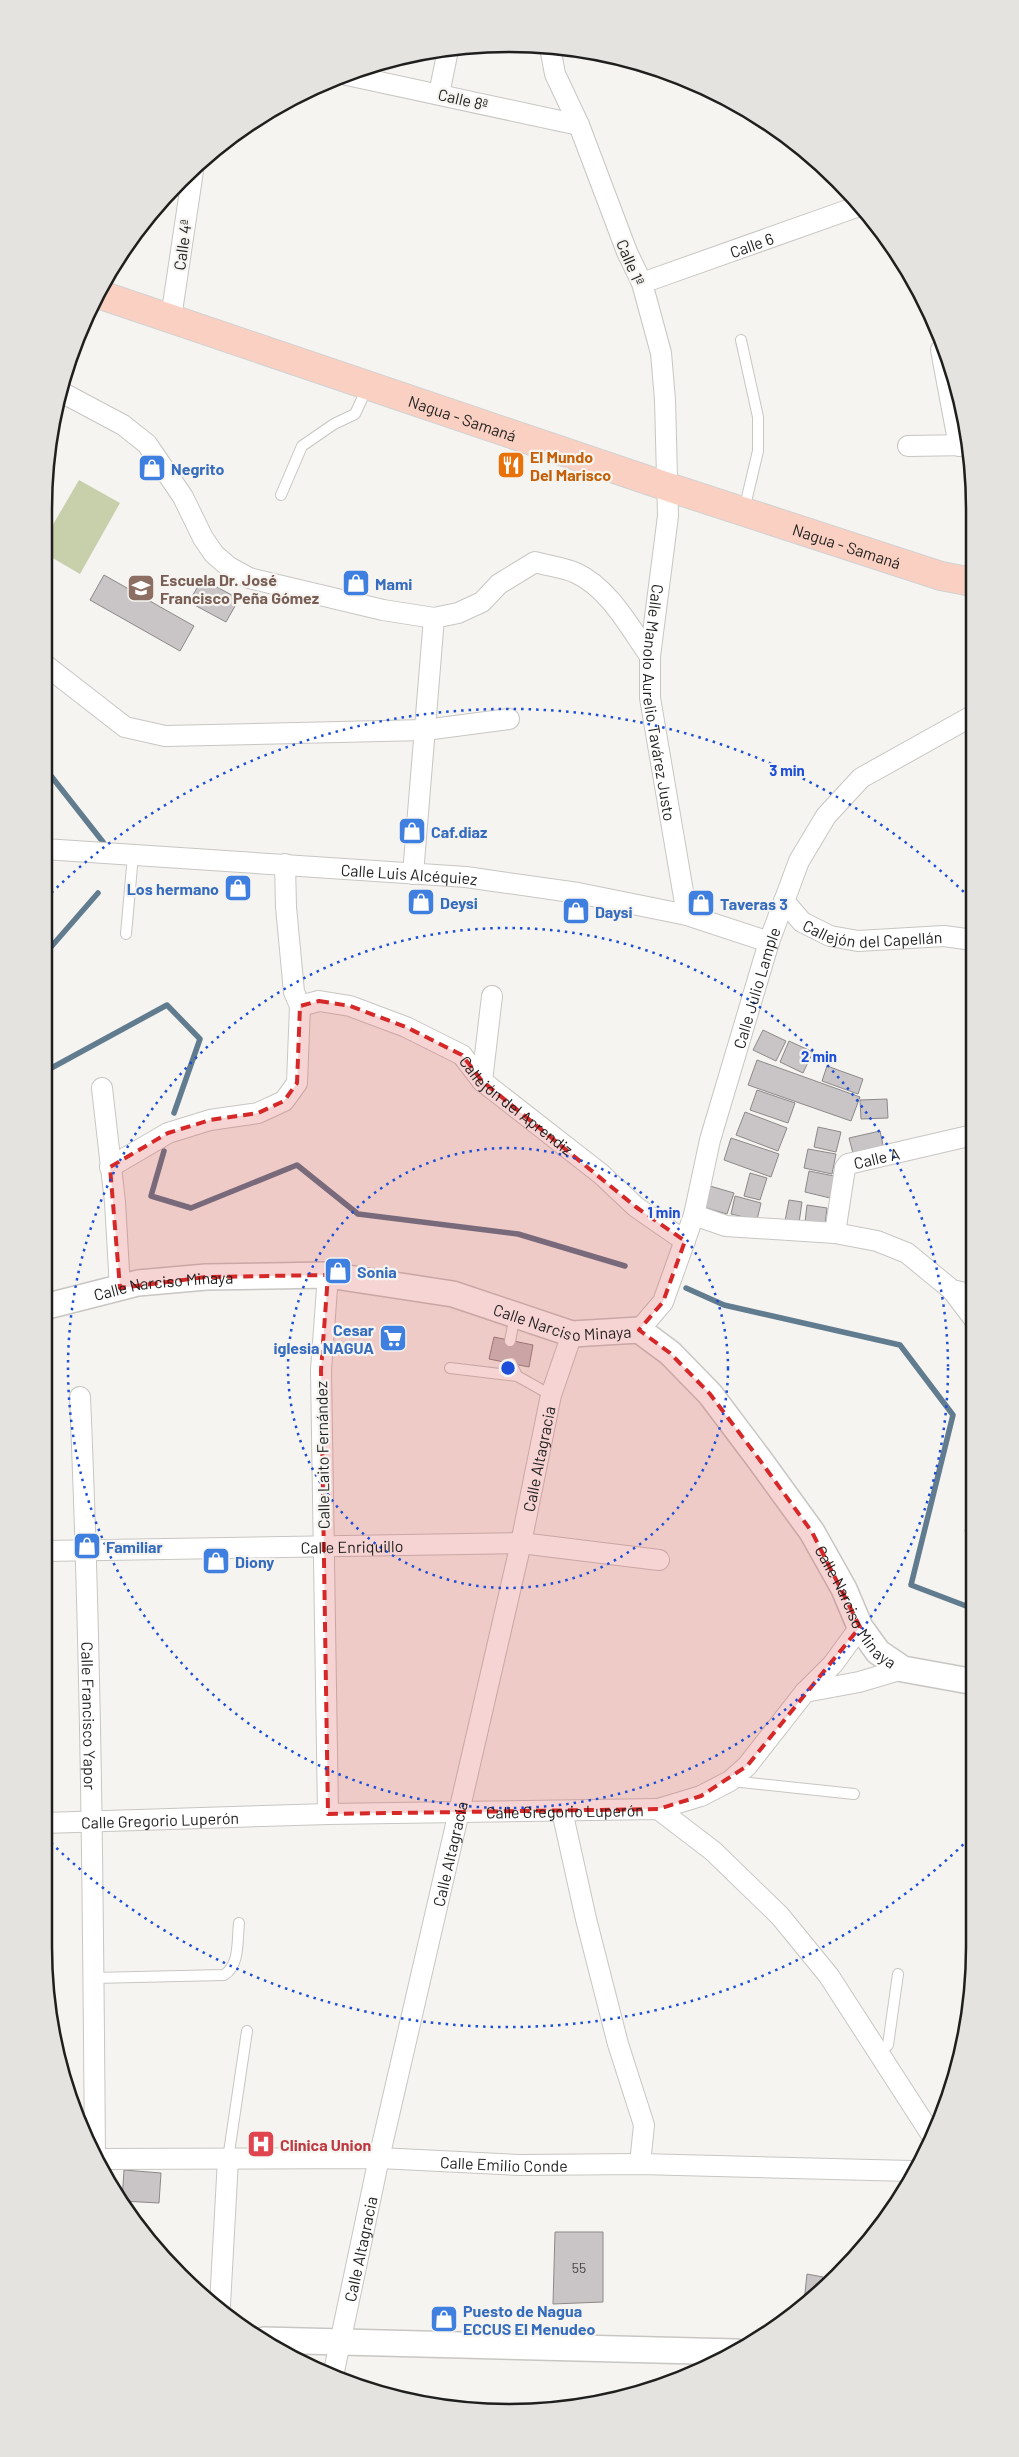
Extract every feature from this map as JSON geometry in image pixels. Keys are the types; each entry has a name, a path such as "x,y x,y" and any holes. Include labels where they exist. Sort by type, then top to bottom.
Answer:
{"main road":[{"name":"Nagua - Samaná","path":"106,297 668,487 941,576 966,581"}],"street":[{"name":"Calle 1ª","path":"551,54 555,74 579,126 626,252 642,282 660,353 665,400 668,487"},
{"path":"439,94 447,57"},
{"name":"Calle 8ª","path":"359,78 439,94 579,126"},
{"name":"Calle 4ª","path":"171,318 190,182"},
{"name":"Calle 6","path":"642,282 853,208"},
{"path":"950,389 959,423"},
{"path":"67,395 123,425 148,444 183,497 209,546 229,566 250,578 383,610 434,618 458,613 482,602 499,584 535,562 574,572 586,578 620,614 650,656"},
{"path":"908,446 962,446"},
{"name":"Calle Manolo Aurelio Tavárez Justo","path":"668,487 667,524 650,656 650,698 687,915"},
{"path":"413,874 434,618"},
{"path":"52,670 125,727 165,736 425,730 509,719"},
{"name":"Calle Julio Lample","path":"639,1330 663,1302 694,1215 710,1140 769,942 799,861 826,816 861,778 966,719"},
{"name":"Calle Luis Alcéquiez","path":"52,850 466,877 578,893 687,915 769,942"},
{"path":"110,1167 168,1133 210,1120 258,1113 284,1101 297,1083 300,1006 294,992 284,864"},
{"name":"Callejón del Capellán","path":"784,902 802,922 830,936 858,941 944,936 966,939"},
{"path":"482,1081 492,996"},
{"name":"Callejón del Aprendiz","path":"300,1006 320,1001 350,1006 406,1026 462,1055 482,1081 601,1174 636,1207 685,1241"},
{"path":"102,1088 120,1288"},
{"name":"Calle A","path":"835,1233 845,1168 848,1164 966,1137"},
{"path":"694,1215 726,1226 835,1233 877,1241 907,1254 952,1290 966,1308"},
{"name":"Calle Narciso Minaya","path":"52,1305 138,1283 206,1277 328,1275 453,1294 572,1334 639,1330 670,1353 710,1394 759,1459 812,1532 844,1589 860,1627 878,1652 903,1669 966,1681"},
{"name":"Calle Laito Fernández","path":"328,1275 320,1370 328,1814"},
{"path":"952,1290 966,1293"},
{"name":"Calle Altagracia","path":"334,2369 379,2158 521,1543 551,1395 572,1334"},
{"name":"Calle Francisco Yapor","path":"80,1397 87,1551 96,2141"},
{"name":"Calle Enriquillo","path":"52,1551 323,1548 521,1543 659,1560"},
{"path":"658,1809 701,1796 730,1781 747,1766 805,1692 833,1664 860,1627"},
{"path":"805,1692 858,1682 903,1669"},
{"name":"Calle Gregorio Luperón","path":"52,1823 328,1814 658,1809 713,1851 780,1916 829,1976 928,2130"},
{"path":"562,1811 586,1919 618,2044 644,2125 640,2164"},
{"name":"Calle Emilio Conde","path":"104,2157 379,2158 520,2165 640,2164 908,2171"},
{"path":"220,2301 228,2159"},
{"path":"277,2340 722,2352"}],"lane":[{"path":"741,340 758,418 758,451 743,511"},
{"path":"281,495 302,446 334,424 355,414 369,385"},
{"path":"126,934 133,855"},
{"path":"510,1341 515,1315"},
{"path":"511,1363 517,1376"},
{"path":"450,1368 517,1376 551,1395"},
{"path":"730,1781 854,1794"},
{"path":"93,1978 224,1975 230,1971 234,1963 239,1923"},
{"path":"879,2052 888,2045 898,1974"},
{"path":"228,2159 247,2031"}],"highlighted area":[{"path":"319,1001 350,1006 406,1027 462,1055 482,1081 636,1207 685,1241 663,1302 639,1330 670,1353 710,1394 759,1459 812,1532 860,1627 747,1766 701,1796 658,1809 328,1814 321,1370 328,1275 206,1277 120,1288 110,1167 168,1133 210,1120 258,1113 284,1101 297,1083 300,1006"}],"green space":[{"path":"79,480 120,503 80,574 52,558 52,526"}],"building":[{"path":"104,575 194,626 180,651 90,600"},
{"path":"202,579 239,599 226,622 189,602"},
{"path":"763,1030 786,1041 776,1061 753,1050"},
{"path":"789,1041 813,1052 803,1073 780,1062"},
{"path":"757,1060 860,1097 851,1121 748,1085"},
{"path":"827,1066 863,1079 858,1094 822,1081"},
{"path":"757,1090 795,1103 788,1123 750,1110"},
{"path":"887,1099 888,1118 861,1119 860,1100"},
{"path":"745,1112 787,1128 778,1151 736,1135"},
{"path":"818,1127 841,1132 836,1152 814,1147"},
{"path":"880,1131 884,1150 854,1157 849,1138"},
{"path":"731,1138 779,1154 771,1177 724,1160"},
{"path":"808,1149 836,1154 832,1174 804,1168"},
{"path":"809,1171 834,1176 830,1198 805,1192"},
{"path":"750,1173 767,1178 760,1200 744,1196"},
{"path":"710,1186 734,1193 727,1214 703,1207"},
{"path":"735,1196 761,1203 757,1220 731,1214"},
{"path":"789,1200 802,1202 799,1223 785,1221"},
{"path":"807,1205 827,1208 825,1224 805,1222"},
{"path":"494,1337 533,1345 529,1367 489,1359"},
{"path":"124,2170 161,2173 159,2203 130,2201 123,2190"},
{"path":"555,2232 603,2232 603,2302 553,2304"},
{"path":"807,2274 823,2277 823,2280 805,2296"}],"waterway":[{"path":"52,777 103,842"},
{"path":"52,946 98,893"},
{"path":"52,1068 167,1005 200,1039 174,1113"},
{"path":"164,1151 151,1196 191,1208 297,1165 358,1214 518,1234 625,1266"},
{"path":"686,1288 724,1305 900,1345 953,1415 911,1585 966,1606"}],"place":[{"name":"El Mundo Del Marisco","path":"511,465"},
{"name":"Negrito","path":"152,468"},
{"name":"Mami","path":"356,583"},
{"name":"Escuela Dr. José Francisco Peña Gómez","path":"141,588"},
{"name":"Caf.diaz","path":"412,831"},
{"name":"Los hermano","path":"238,888"},
{"name":"Deysi","path":"421,902"},
{"name":"Taveras 3","path":"701,903"},
{"name":"Daysi","path":"576,911"},
{"name":"Sonia","path":"338,1271"},
{"name":"Cesar iglesia NAGUA","path":"393,1338"},
{"name":"Familiar","path":"87,1546"},
{"name":"Diony","path":"216,1561"},
{"name":"Clinica Union","path":"261,2144"},
{"name":"Puesto de Nagua ECCUS El Menudeo","path":"444,2319"}]}
